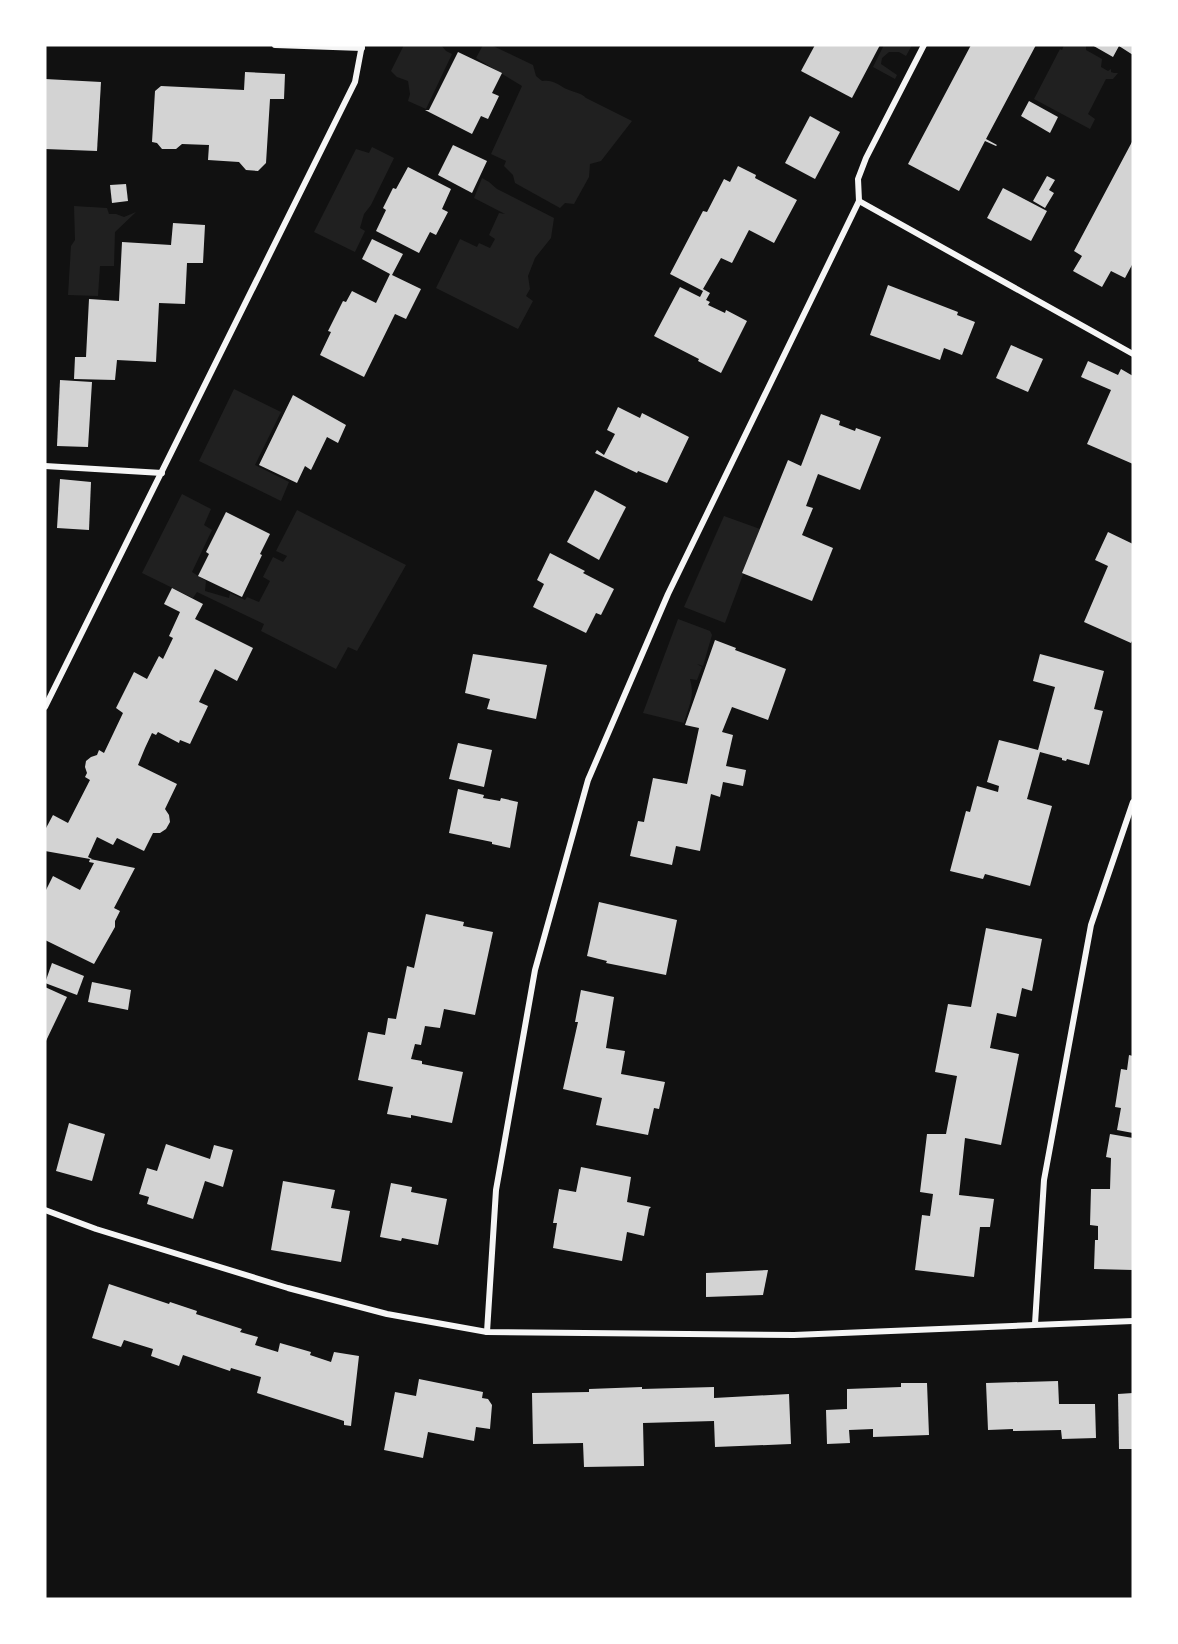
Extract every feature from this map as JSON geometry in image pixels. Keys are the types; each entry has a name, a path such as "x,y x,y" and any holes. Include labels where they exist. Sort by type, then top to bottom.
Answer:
{"street":[{"path":"45,707 355,82 362,46 275,45"},
{"path":"487,1332 496,1190 535,970 588,780 668,594 859,201 858,179 866,158 924,45"},
{"path":"859,201 1133,354"},
{"path":"45,466 162,473"},
{"path":"1035,1324 1044,1180 1091,925 1133,802"},
{"path":"45,1210 96,1229 288,1288 387,1314 487,1332 794,1335 1133,1321"}],"shaded area":[{"path":"404,45 441,45 452,54 426,109 408,101 410,94 408,81 397,77 391,71"},
{"path":"483,45 491,45 533,65 536,76 542,81 556,83 632,121 601,161 590,164 589,177 574,204 565,203 560,208 515,183 513,175 504,166 506,161 491,154 522,86 476,58"},
{"path":"884,45 912,45 906,56 899,52 889,52 882,58 881,64 897,75 895,79 873,67"},
{"path":"1064,45 1086,45 1086,50 1102,59 1101,67 1118,73 1113,79 1106,79 1088,114 1095,119 1090,129 1034,99"},
{"path":"372,147 394,158 371,205 364,214 360,228 365,231 355,252 314,232 356,149 369,153"},
{"path":"482,178 497,189 554,218 551,238 535,258 528,276 530,289 526,296 533,301 518,329 436,288 460,239 477,247 479,243 490,248 495,239 489,235 499,213 505,214 474,198"},
{"path":"74,206 107,208 109,214 124,217 136,212 115,232 114,266 100,266 98,296 68,295 71,246 75,240"},
{"path":"234,389 281,412 255,465 289,482 281,501 199,461"},
{"path":"182,494 211,509 204,525 212,530 192,572 206,581 205,591 229,598 230,593 245,600 247,597 259,602 270,581 263,577 273,557 283,562 287,556 276,551 297,510 406,565 357,651 348,647 336,669 261,631 264,624 197,592 193,598 142,573"},
{"path":"724,516 760,529 725,623 684,607"},
{"path":"678,619 710,631 712,635 703,666 697,664 702,667 697,680 690,679 692,696 684,723 643,713"}],"building":[{"path":"815,45 880,45 852,98 801,71"},
{"path":"971,45 1036,45 986,139 997,145 985,141 959,191 908,164"},
{"path":"1092,45 1133,45 1133,55 1119,46 1113,57"},
{"path":"458,52 502,73 492,93 499,96 488,119 481,116 472,134 425,110 429,110"},
{"path":"245,72 285,74 284,99 270,99 266,163 258,171 246,170 239,162 208,160 209,145 182,144 176,149 162,149 157,143 152,142 155,91 161,86 244,90"},
{"path":"45,79 101,82 97,151 45,149"},
{"path":"1029,101 1058,117 1050,133 1021,116"},
{"path":"810,116 840,132 815,179 785,163"},
{"path":"1133,140 1133,263 1125,278 1111,271 1102,287 1073,271 1082,256 1074,251"},
{"path":"453,145 487,161 472,193 438,175"},
{"path":"738,166 756,175 755,178 797,200 774,243 749,230 732,263 721,258 703,289 710,293 706,300 710,302 708,305 725,313 726,310 747,321 721,373 654,336 680,287 700,297 703,291 670,274 703,211 707,212 724,179 730,182"},
{"path":"408,167 451,189 442,209 448,212 436,235 430,232 419,253 376,231 386,210 383,208 393,188 396,189"},
{"path":"1047,176 1055,180 1049,190 1054,193 1045,208 1033,201"},
{"path":"126,184 128,201 112,203 110,185"},
{"path":"1003,188 1047,211 1031,241 987,218"},
{"path":"173,223 205,225 203,263 187,263 185,304 159,303 156,362 117,360 115,380 74,379 75,357 86,357 89,299 119,301 122,242 171,245"},
{"path":"372,239 403,254 392,275 421,289 406,319 395,314 364,377 320,355 331,332 328,331 343,301 346,302 352,291 376,303 390,274 362,259"},
{"path":"888,285 958,312 957,315 975,322 962,355 944,348 940,360 870,335"},
{"path":"1011,345 1043,359 1028,392 996,378"},
{"path":"1088,361 1118,375 1121,369 1133,376 1133,464 1087,444 1111,390 1081,377"},
{"path":"60,380 92,382 88,447 57,446"},
{"path":"293,395 346,425 338,443 327,437 311,470 305,466 297,483 259,465"},
{"path":"618,407 640,418 642,413 689,437 667,483 638,471 637,473 595,453 597,450 604,455 615,434 607,430"},
{"path":"821,414 840,421 839,425 881,437 860,490 818,474 806,506 813,508 802,535 833,548 812,601 742,573 788,460 801,466"},
{"path":"60,479 91,482 89,530 57,528"},
{"path":"595,490 626,507 599,560 567,542"},
{"path":"226,512 270,534 242,597 198,576 209,554 206,552"},
{"path":"1108,532 1133,544 1133,639 1131,643 1084,622 1108,566 1095,560"},
{"path":"550,553 614,589 601,615 596,613 586,633 533,607 544,584 537,580"},
{"path":"172,588 203,604 195,619 253,648 237,681 215,669 199,702 208,706 190,744 180,740 179,743 158,732 156,735 152,733 138,765 177,784 165,809 170,822 166,829 160,833 153,833 144,851 117,838 113,845 97,837 88,857 92,859 45,851 45,830 53,815 68,823 90,780 85,777 86,761 97,755 99,750 104,753 123,713 116,708 134,672 147,679 159,656 163,659 173,638 169,636 180,612 164,604"},
{"path":"715,640 786,669 768,720 732,707 722,732 733,735 726,766 746,770 743,786 723,782 720,797 711,794 700,851 676,846 672,865 630,856 638,821 644,822 653,778 687,784 699,728 685,725"},
{"path":"473,654 547,665 536,719 487,709 490,699 465,693"},
{"path":"1040,654 1104,671 1094,709 1103,711 1089,765 1067,759 1062,760 1062,758 1040,752 1027,799 1052,806 1030,886 985,874 983,879 950,871 966,811 970,812 977,786 998,792 999,786 987,782 999,740 1038,750 1055,687 1033,681"},
{"path":"458,743 492,750 484,787 449,779"},
{"path":"458,789 484,795 483,798 500,801 501,798 518,802 510,848 449,833"},
{"path":"90,859 135,868 114,908 120,911 115,927 94,964 45,940 45,892 53,876 80,890 94,863 89,862"},
{"path":"599,902 677,920 666,975 606,963 607,961 587,956"},
{"path":"426,914 464,922 463,926 493,932 475,1015 444,1009 440,1028 425,1026 421,1045 415,1044 411,1059 422,1061 422,1064 463,1072 452,1123 411,1115 411,1118 387,1114 393,1087 358,1080 368,1032 385,1035 388,1018 396,1019 407,966 414,968"},
{"path":"986,928 1042,939 1032,991 1022,988 1016,1017 997,1013 990,1048 1019,1054 1001,1145 965,1138 959,1195 994,1199 990,1227 980,1227 974,1277 915,1270 922,1215 930,1216 933,1194 920,1192 927,1134 946,1134 957,1076 935,1072 948,1004 971,1007"},
{"path":"52,963 84,976 77,995 45,983"},
{"path":"92,982 131,990 128,1010 88,1002"},
{"path":"45,987 67,997 45,1043"},
{"path":"581,990 614,997 606,1048 625,1051 621,1074 665,1082 659,1109 654,1108 648,1135 596,1125 602,1098 563,1089 578,1022 575,1022"},
{"path":"1129,1055 1133,1056 1133,1133 1117,1130 1121,1108 1115,1107 1121,1069 1127,1070"},
{"path":"69,1123 105,1134 92,1181 56,1171"},
{"path":"1110,1134 1133,1138 1133,1270 1094,1269 1098,1226 1090,1225 1091,1189 1110,1189 1111,1158 1106,1157"},
{"path":"166,1144 210,1159 214,1145 233,1150 223,1187 205,1181 193,1219 147,1204 149,1197 139,1194 147,1168 157,1171"},
{"path":"581,1167 631,1177 627,1202 651,1207 644,1236 627,1232 622,1261 553,1248 557,1223 553,1223 559,1189 576,1192"},
{"path":"283,1181 335,1190 331,1208 350,1211 341,1262 271,1250"},
{"path":"391,1183 412,1187 411,1192 447,1199 438,1245 402,1238 401,1241 380,1237"},
{"path":"768,1270 763,1295 706,1297 706,1273"},
{"path":"109,1284 197,1311 196,1314 242,1329 240,1332 258,1337 255,1345 278,1352 280,1343 311,1352 310,1355 331,1362 334,1352 359,1356 351,1426 344,1425 344,1421 257,1393 261,1377 231,1368 230,1371 183,1355 179,1366 151,1356 153,1349 124,1340 121,1347 92,1338"},
{"path":"419,1379 483,1392 482,1398 488,1399 492,1405 490,1429 476,1427 474,1441 428,1432 423,1458 384,1450 395,1392 416,1396"},
{"path":"1058,1381 1059,1404 1095,1404 1096,1438 1062,1439 1061,1430 988,1430 986,1383"},
{"path":"901,1383 927,1383 929,1435 873,1437 873,1429 849,1430 850,1443 827,1444 826,1410 847,1409 847,1389 901,1387"},
{"path":"642,1387 642,1389 714,1387 714,1398 789,1394 791,1444 715,1447 714,1421 643,1423 644,1466 584,1467 583,1443 533,1444 532,1393 589,1392 589,1389"},
{"path":"1133,1393 1133,1449 1119,1449 1118,1394"}]}
